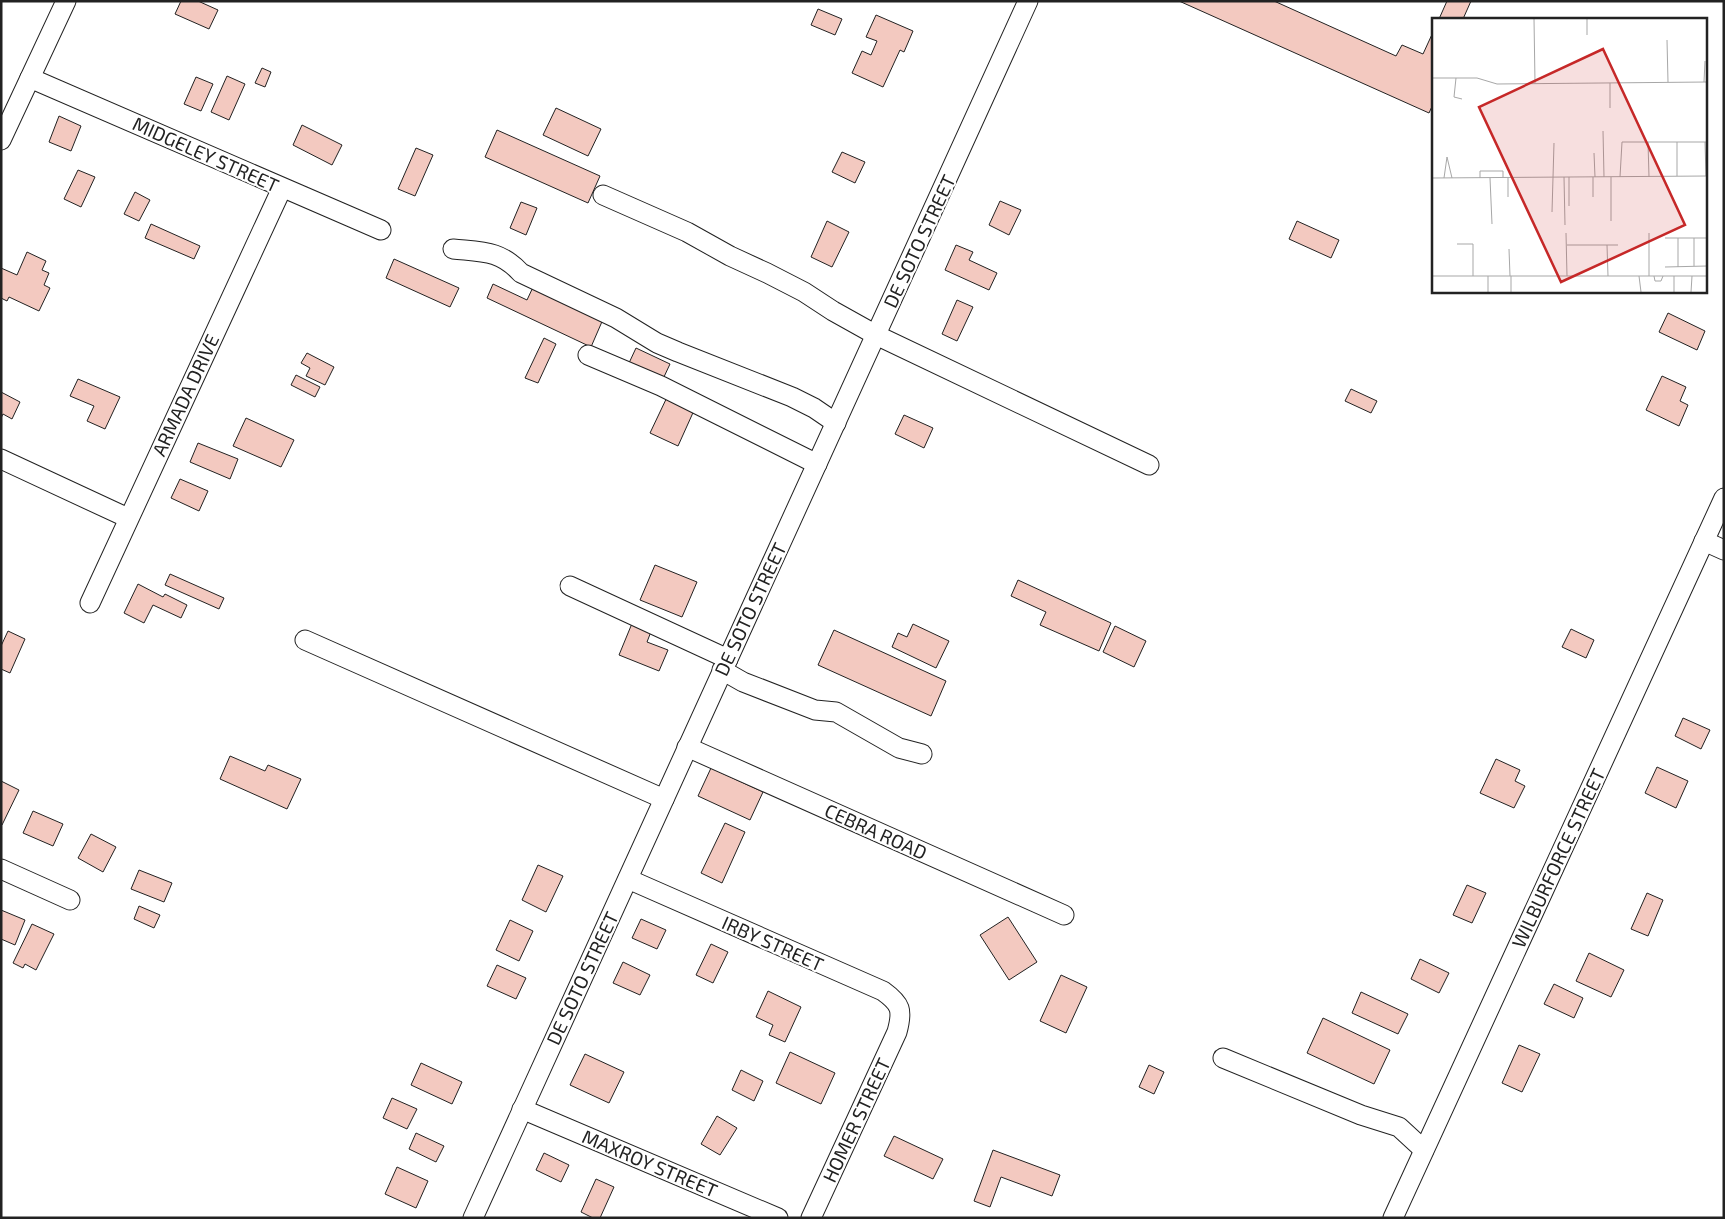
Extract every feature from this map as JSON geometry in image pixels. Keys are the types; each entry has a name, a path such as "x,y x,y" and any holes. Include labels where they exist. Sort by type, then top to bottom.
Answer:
{"street":[{"path":"1,140 66,1"},
{"name":"DE SOTO STREET","path":"473,1218 1028,1"},
{"name":"MIDGELEY STREET","path":"30,78 381,230"},
{"name":"ARMADA DRIVE","path":"90,603 282,188"},
{"path":"603,195 687,232 730,256 767,273 804,292 832,311 876,335 1149,465"},
{"path":"453,249 494,253 514,265 522,273 616,318 657,343 792,397 814,408 836,423"},
{"path":"588,355 687,399 817,464"},
{"path":"1,459 128,518"},
{"name":"WILBURFORCE STREET","path":"1393,1218 1724,498"},
{"path":"1704,541 1724,550"},
{"path":"570,586 725,665 743,682 816,710 836,712 900,748 922,754"},
{"path":"304,640 664,799"},
{"name":"CEBRA ROAD","path":"688,747 1064,914"},
{"path":"1,869 70,900"},
{"name":"IRBY STREET","path":"628,879 883,990 893,998 900,1008 900,1023"},
{"name":"HOMER STREET","path":"811,1218 900,1023"},
{"path":"1223,1058 1361,1115 1399,1127 1424,1150"},
{"name":"MAXROY STREET","path":"522,1109 778,1218"}],"building":[{"path":"181,1 198,1 218,10 209,29 175,14"},
{"path":"1179,1 1274,1 1396,56 1402,45 1423,54 1432,34 1432,106 1429,113"},
{"path":"1447,1 1471,1 1463,18 1439,18"},
{"path":"818,9 842,19 835,35 811,25"},
{"path":"876,15 913,31 904,52 900,50 883,87 852,73 862,51 871,55 877,41 866,37"},
{"path":"262,68 271,72 265,87 255,83"},
{"path":"227,76 245,84 229,120 211,112"},
{"path":"196,77 213,84 201,111 184,104"},
{"path":"556,108 601,129 588,156 543,135"},
{"path":"59,116 81,126 71,151 49,142"},
{"path":"302,125 342,145 332,165 293,145"},
{"path":"497,130 600,176 588,203 485,157"},
{"path":"416,148 433,155 415,196 398,189"},
{"path":"842,152 865,162 855,183 832,172"},
{"path":"78,170 95,177 81,207 64,199"},
{"path":"135,192 150,200 139,221 124,214"},
{"path":"1000,201 1021,210 1009,235 989,225"},
{"path":"521,202 537,208 526,235 510,228"},
{"path":"827,221 849,232 832,267 811,257"},
{"path":"1297,221 1339,240 1331,258 1289,239"},
{"path":"151,224 200,246 194,259 145,238"},
{"path":"956,245 973,252 969,260 997,273 989,290 945,270"},
{"path":"27,252 46,261 42,270 49,273 44,285 50,288 39,311 9,297 7,301 1,298 1,268 17,275"},
{"path":"394,259 459,288 450,307 386,278"},
{"path":"493,284 527,300 534,285 604,317 591,347 487,298"},
{"path":"957,300 973,307 957,341 942,334"},
{"path":"1668,313 1705,331 1697,350 1659,332"},
{"path":"544,338 556,344 538,383 525,378"},
{"path":"636,348 670,364 663,379 629,363"},
{"path":"307,353 334,367 325,385 306,376 310,368 301,363"},
{"path":"296,375 320,387 315,397 291,385"},
{"path":"1662,376 1686,387 1680,401 1688,405 1679,426 1646,410"},
{"path":"78,379 120,397 105,429 87,421 94,406 70,396"},
{"path":"1351,389 1377,401 1371,413 1345,401"},
{"path":"1,392 20,402 12,419 3,414 1,418"},
{"path":"669,393 696,406 678,446 650,433"},
{"path":"904,415 933,428 924,448 895,434"},
{"path":"246,418 294,440 281,467 233,446"},
{"path":"198,443 238,459 230,479 190,462"},
{"path":"180,479 208,491 199,511 171,498"},
{"path":"655,565 697,582 682,617 640,600"},
{"path":"170,574 224,598 219,609 165,585"},
{"path":"1018,580 1111,623 1099,651 1040,625 1046,612 1011,596"},
{"path":"138,584 163,597 165,594 187,605 181,618 153,605 144,623 124,613"},
{"path":"633,621 652,629 647,642 668,650 659,671 619,655"},
{"path":"913,624 949,641 936,668 892,647 898,633 907,637"},
{"path":"1115,626 1146,641 1134,667 1103,652"},
{"path":"1571,629 1594,640 1586,658 1562,647"},
{"path":"834,630 946,681 931,716 818,665"},
{"path":"8,631 25,639 10,673 1,669 1,646"},
{"path":"1683,718 1710,730 1701,749 1675,736"},
{"path":"230,756 265,771 268,765 301,779 287,809 220,779"},
{"path":"1496,759 1520,770 1515,781 1525,786 1514,808 1480,793"},
{"path":"1657,767 1688,781 1676,808 1645,793"},
{"path":"711,768 763,792 750,820 698,796"},
{"path":"1,781 19,790 2,825 1,825"},
{"path":"33,811 63,824 53,846 23,833"},
{"path":"725,823 745,832 722,883 701,873"},
{"path":"91,834 116,847 103,872 78,858"},
{"path":"538,865 563,876 546,912 522,900"},
{"path":"139,870 172,883 164,902 131,889"},
{"path":"1467,885 1486,893 1472,923 1453,915"},
{"path":"1647,893 1663,900 1648,936 1631,929"},
{"path":"139,906 160,915 154,928 134,919"},
{"path":"1,910 25,920 15,945 1,939"},
{"path":"1008,917 1037,962 1009,980 980,935"},
{"path":"641,919 666,930 657,949 632,938"},
{"path":"510,920 533,931 519,961 496,950"},
{"path":"32,924 54,934 36,970 25,964 23,968 13,963"},
{"path":"711,944 728,952 713,983 696,975"},
{"path":"1589,953 1624,970 1611,997 1576,981"},
{"path":"1420,959 1449,973 1439,993 1411,979"},
{"path":"623,962 650,975 640,995 613,983"},
{"path":"497,965 526,978 516,999 487,986"},
{"path":"1061,975 1087,987 1066,1033 1040,1021"},
{"path":"1554,984 1583,998 1574,1018 1544,1004"},
{"path":"768,991 801,1007 785,1042 769,1035 773,1025 756,1017"},
{"path":"1361,992 1408,1014 1398,1034 1352,1013"},
{"path":"1323,1018 1390,1050 1374,1084 1307,1053"},
{"path":"1519,1045 1540,1054 1522,1092 1502,1083"},
{"path":"790,1052 835,1073 821,1104 776,1083"},
{"path":"585,1054 624,1072 609,1103 570,1085"},
{"path":"421,1063 462,1082 452,1104 411,1085"},
{"path":"1149,1065 1164,1072 1154,1094 1139,1087"},
{"path":"741,1070 763,1081 754,1101 732,1090"},
{"path":"392,1098 417,1109 407,1129 383,1118"},
{"path":"717,1116 737,1128 720,1155 701,1144"},
{"path":"416,1133 444,1146 436,1162 409,1149"},
{"path":"894,1136 943,1159 933,1179 884,1156"},
{"path":"993,1150 1060,1175 1052,1196 1001,1177 990,1207 974,1201"},
{"path":"544,1153 569,1165 561,1182 536,1170"},
{"path":"397,1167 428,1181 416,1208 385,1194"},
{"path":"596,1179 614,1187 600,1218 593,1218 581,1212"}]}
